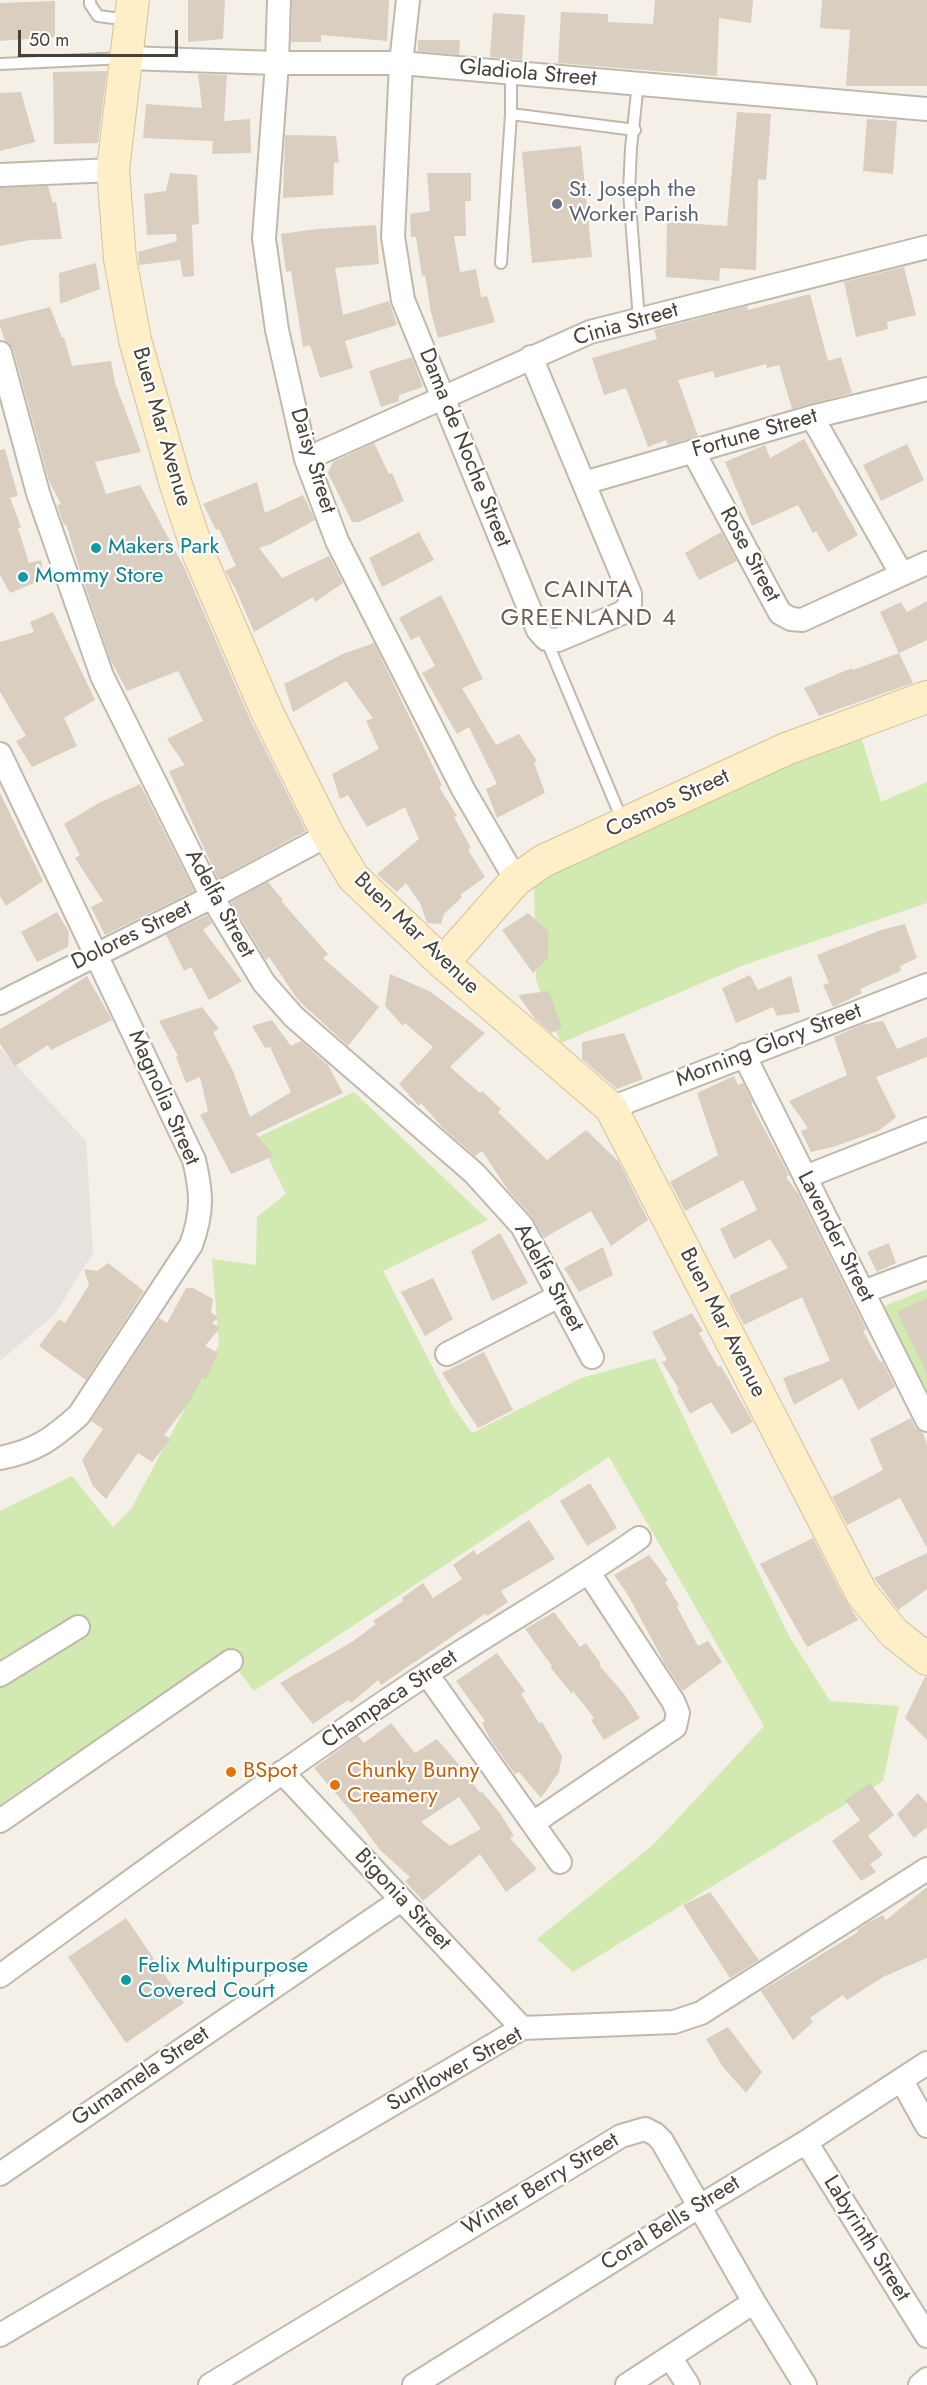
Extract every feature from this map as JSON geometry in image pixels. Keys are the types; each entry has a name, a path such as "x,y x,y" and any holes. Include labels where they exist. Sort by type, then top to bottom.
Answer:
{"street":[{"name":"Daisy Street","path":"279,0 277,63 264,239 277,330 306,459 337,541 463,789 516,880"},
{"name":"Dama de Noche Street","path":"408,0 401,63 393,237 403,300 538,630 546,639"},
{"name":"Buen Mar Avenue","path":"132,10 113,170 120,259 135,339 176,485 196,545 267,712 328,836 353,877 442,963 611,1108 862,1594 894,1633 927,1659"},
{"name":"Gladiola Street","path":"127,58 277,63 401,63 927,109"},
{"path":"0,175 113,170"},
{"name":"Cinia Street","path":"306,459 590,332 927,247"},
{"name":"Adelfa Street","path":"0,353 38,493 102,676 212,897 264,983 294,1017 474,1173 522,1226 592,1357"},
{"path":"531,357 630,594 630,605 622,613 558,640 546,639"},
{"name":"Fortune Street","path":"584,483 812,417 927,389"},
{"path":"812,417 901,573"},
{"name":"Rose Street","path":"693,451 780,613 791,619 802,620 927,563"},
{"name":"Cosmos Street","path":"442,963 516,880 543,861 786,749 927,697"},
{"name":"Magnolia Street","path":"0,754 194,1160 198,1178 200,1222 191,1245 80,1415 57,1435 26,1453 0,1458"},
{"name":"Dolores Street","path":"0,1003 328,836"},
{"name":"Morning Glory Street","path":"611,1108 927,984"},
{"name":"Lavender Street","path":"744,1055 927,1420"},
{"path":"805,1177 927,1129"},
{"path":"863,1292 927,1268"},
{"path":"447,1354 560,1296"},
{"name":"Champaca Street","path":"0,1976 282,1772 427,1674 589,1574 639,1538"},
{"path":"533,1823 675,1726 677,1720 678,1713 673,1701 589,1574"},
{"path":"0,1675 78,1627"},
{"path":"0,1821 231,1661"},
{"path":"427,1674 560,1862"},
{"name":"Bigonia Street","path":"282,1772 522,2028"},
{"name":"Sunflower Street","path":"0,2335 522,2028 674,2022 701,2013 927,1869"},
{"name":"Gumamela Street","path":"0,2174 401,1900"},
{"name":"Coral Bells Street","path":"414,2385 806,2142 927,2063"},
{"path":"902,2080 927,2126"},
{"name":"Winter Berry Street","path":"210,2385 457,2234 632,2132 645,2129 662,2141 754,2302 805,2385"},
{"name":"Labyrinth Street","path":"806,2142 927,2336"},
{"path":"627,2385 754,2302"},
{"path":"669,2358 688,2385"},
{"path":"920,2385 927,2379"}],"lane":[{"path":"90,0 98,16 132,10"},
{"path":"0,64 127,58"},
{"path":"501,263 511,114 511,72"},
{"path":"639,83 631,148 629,192 639,320"},
{"path":"511,114 635,130"},
{"path":"546,639 624,825"}],"shaded area":[{"path":"0,1048 86,1141 93,1253 55,1314 0,1361"}],"green space":[{"path":"859,730 881,802 927,782 927,903 744,965 561,1043 536,980 534,877"},
{"path":"354,1092 488,1220 383,1271 452,1405 472,1433 581,1378 655,1358 789,1636 830,1701 899,1706 883,1781 573,1972 537,1939 654,1844 764,1726 609,1457 254,1691 224,1652 0,1805 0,1511 72,1476 113,1527 131,1509 219,1345 212,1259 256,1265 257,1217 286,1194 258,1137"},
{"path":"927,1289 927,1391 884,1306"}],"building":[{"path":"188,0 225,0 223,39 188,42"},
{"path":"292,0 389,0 387,41 321,35 321,42 291,42"},
{"path":"655,0 753,0 751,23 719,18 717,76 558,63 561,12 608,14 608,22 653,24"},
{"path":"822,0 927,0 927,86 846,86 850,30 820,28"},
{"path":"55,1 55,37 0,41 0,3"},
{"path":"493,13 525,15 522,60 490,57"},
{"path":"418,40 460,40 459,55 418,51"},
{"path":"107,71 98,143 54,144 53,72"},
{"path":"198,74 227,75 224,121 250,119 251,153 212,154 213,141 143,138 146,104 202,108"},
{"path":"21,92 35,142 0,151 0,93"},
{"path":"737,112 771,114 766,180 758,179 756,270 720,268 719,281 666,277 667,222 727,226"},
{"path":"867,119 897,121 893,174 863,171"},
{"path":"285,135 336,136 339,163 334,162 333,195 283,198"},
{"name":"St. Joseph the Worker Parish","path":"581,146 592,257 532,263 522,152"},
{"path":"170,173 197,175 199,224 192,225 194,276 183,277 180,260 139,265 138,252 177,241 176,234 147,235 144,194 166,191"},
{"path":"427,173 471,173 471,201 465,201 466,236 454,236 460,272 476,269 481,297 487,296 495,322 438,338 425,275 422,276 416,237 411,237 410,214 430,211"},
{"path":"48,186 53,203 56,202 62,239 30,240 0,246 0,188"},
{"path":"376,225 379,264 335,268 343,315 389,301 397,325 345,341 353,368 320,378 310,345 303,347 291,271 286,272 281,234"},
{"path":"96,263 100,289 60,304 59,273"},
{"path":"904,267 916,315 887,322 888,329 856,337 844,282"},
{"path":"810,294 828,361 841,357 852,393 792,409 779,365 767,368 766,364 715,378 713,371 678,380 698,436 668,445 666,440 648,447 626,388 604,395 592,358 657,339 654,330 747,306 748,310"},
{"path":"50,307 62,338 64,337 72,366 111,361 115,383 141,452 95,462 106,494 140,485 184,567 250,719 306,831 218,879 169,771 185,765 167,739 203,721 178,671 127,691 110,659 66,524 64,525 57,505 61,504 49,481 13,349 5,341 0,326 0,320"},
{"path":"412,357 423,387 399,395 399,401 381,407 369,371"},
{"path":"804,439 858,535 828,552 816,531 813,533 798,505 752,526 725,462 765,445 770,458"},
{"path":"374,443 389,474 392,473 404,501 359,522 352,522 328,473 333,462"},
{"path":"907,444 924,480 881,501 863,465"},
{"path":"5,449 18,496 10,498 21,527 18,528 29,563 41,560 44,579 10,593 0,575 0,450"},
{"path":"257,482 265,513 303,495 315,520 259,548 282,578 329,556 343,583 315,602 313,597 254,632 225,571 236,566 219,529 216,530 203,504"},
{"path":"419,532 434,560 382,587 369,558"},
{"path":"721,532 737,561 699,580 685,553"},
{"path":"441,595 483,679 462,688 496,745 519,734 537,761 534,762 545,793 497,818 486,789 497,784 469,727 457,734 422,673 435,666 419,636 411,640 399,618"},
{"path":"927,601 927,640 899,653 880,612 901,602 907,612"},
{"path":"53,612 95,700 64,718 77,746 32,767 16,741 26,736 0,692 0,642 34,632 30,622"},
{"path":"374,643 442,785 439,787 457,816 454,817 471,848 468,850 485,877 460,895 462,897 444,914 441,924 427,923 420,903 406,883 397,892 377,874 419,839 405,807 367,827 348,795 340,799 332,774 379,749 366,721 373,718 346,681 293,712 284,684 343,654"},
{"path":"899,653 913,683 819,716 804,688 852,668 853,670"},
{"path":"140,784 194,891 105,935 91,907 103,901 75,858 80,855 64,824 97,804"},
{"path":"0,793 43,881 6,906 0,896"},
{"path":"268,882 283,900 281,901 328,954 323,958 379,1007 348,1046 298,1000 269,957 266,960 231,902"},
{"path":"57,912 69,932 68,947 37,962 21,932"},
{"path":"528,913 548,931 548,958 533,973 502,930"},
{"path":"207,915 212,923 203,930 242,981 209,1000 191,967 184,971 166,935"},
{"path":"905,924 917,958 900,966 901,971 860,989 862,993 833,1007 823,985 829,983 817,955 881,930"},
{"path":"390,974 431,992 485,1033 450,1067 480,1093 482,1091 501,1109 498,1112 547,1160 586,1130 619,1162 648,1220 611,1246 591,1211 544,1238 532,1217 508,1190 482,1151 475,1156 444,1129 421,1103 419,1106 399,1084 433,1047 405,1023 403,1026 385,1006"},
{"path":"750,975 758,990 791,976 800,1012 777,1016 773,1007 736,1023 722,988"},
{"path":"87,976 112,1020 51,1050 48,1045 15,1066 0,1044 0,1029"},
{"path":"549,991 562,1028 551,1033 535,1019 518,995"},
{"path":"202,1007 219,1029 213,1032 233,1071 250,1117 291,1092 270,1047 265,1048 252,1026 272,1020 291,1046 301,1041 328,1065 343,1093 256,1134 274,1156 231,1174 200,1115 208,1111 200,1077 186,1083 176,1057 178,1056 159,1021"},
{"path":"883,1021 897,1049 927,1037 927,1057 876,1077 896,1117 880,1130 833,1147 811,1152 801,1131 808,1128 789,1101 847,1075 834,1037 861,1025"},
{"path":"624,1033 643,1079 617,1089 582,1059 582,1042"},
{"path":"734,1076 738,1085 743,1083 753,1103 751,1104 789,1175 786,1177 799,1195 866,1329 863,1331 895,1387 858,1410 842,1378 794,1405 783,1378 830,1361 802,1297 744,1325 730,1299 730,1295 788,1268 770,1239 734,1259 720,1229 757,1210 743,1180 685,1211 670,1182 718,1155 697,1093"},
{"path":"500,1233 528,1283 492,1301 471,1251"},
{"path":"889,1243 896,1263 877,1272 867,1252"},
{"path":"603,1247 613,1275 579,1292 564,1268"},
{"path":"108,1263 144,1291 86,1380 39,1346 59,1319 65,1323 89,1285 84,1269 97,1271"},
{"path":"433,1278 453,1319 425,1336 401,1292"},
{"path":"186,1288 193,1288 213,1299 211,1312 218,1318 212,1323 220,1328 205,1346 218,1353 206,1379 203,1377 188,1404 164,1435 171,1439 152,1462 138,1453 106,1499 93,1486 82,1460 103,1429 91,1421 159,1318 167,1323"},
{"path":"927,1298 927,1373 897,1312"},
{"path":"692,1313 703,1331 699,1333 718,1367 721,1366 753,1422 732,1434 711,1402 690,1414 677,1390 679,1389 662,1362 667,1360 652,1332"},
{"path":"484,1352 513,1410 478,1428 442,1373"},
{"path":"911,1418 915,1427 923,1433 927,1445 927,1548 900,1498 847,1525 832,1497 883,1470 870,1439"},
{"path":"590,1483 617,1528 587,1546 560,1501"},
{"path":"529,1520 555,1559 501,1591 508,1602 487,1616 485,1614 381,1685 378,1680 351,1703 348,1700 313,1724 280,1683 352,1642 376,1624 373,1621 403,1601 402,1598 423,1583 433,1598 462,1579 453,1565 474,1550 477,1555"},
{"path":"813,1538 858,1620 807,1647 760,1564"},
{"path":"927,1553 927,1589 898,1610 874,1578"},
{"path":"649,1555 668,1580 665,1582 679,1605 677,1607 698,1646 708,1641 722,1662 683,1691 665,1664 628,1595 614,1575"},
{"path":"554,1612 580,1647 586,1643 601,1664 599,1665 624,1694 640,1718 604,1740 591,1720 594,1718 550,1667 552,1666 525,1629"},
{"path":"497,1653 525,1691 521,1694 539,1723 542,1722 562,1756 559,1772 541,1798 519,1772 515,1774 490,1739 482,1723 485,1721 456,1681"},
{"path":"927,1677 927,1740 905,1718"},
{"path":"391,1723 415,1753 437,1739 480,1793 482,1792 500,1813 514,1836 510,1838 537,1869 506,1892 480,1854 423,1901 405,1881 410,1877 380,1850 355,1816 314,1768 358,1736 364,1743","holes":["459,1797 481,1829 450,1846 421,1822"]},
{"path":"870,1783 894,1815 868,1836 883,1855 870,1864 876,1872 861,1881 832,1841 860,1820 845,1800"},
{"path":"918,1793 927,1803 927,1827 914,1838 897,1814"},
{"path":"927,1887 927,1958 883,1977 847,2000 843,1995 810,2018 813,2022 793,2040 761,1991 858,1932 857,1930 869,1922 883,1915 886,1920"},
{"path":"710,1892 759,1960 730,1978 683,1905"},
{"name":"Felix Multipurpose Covered Court","path":"126,1918 184,2003 126,2043 68,1957"},
{"path":"728,2027 762,2072 746,2093 723,2067 706,2039"}],"place":[{"name":"St. Joseph the Worker Parish","path":"557,204"},
{"name":"Makers Park","path":"96,548"},
{"name":"Mommy Store","path":"23,577"},
{"name":"BSpot","path":"231,1772"},
{"name":"Chunky Bunny Creamery","path":"335,1785"},
{"name":"Felix Multipurpose Covered Court","path":"126,1980"}],"district":[{"name":"CAINTA GREENLAND 4","path":"589,605"}]}
